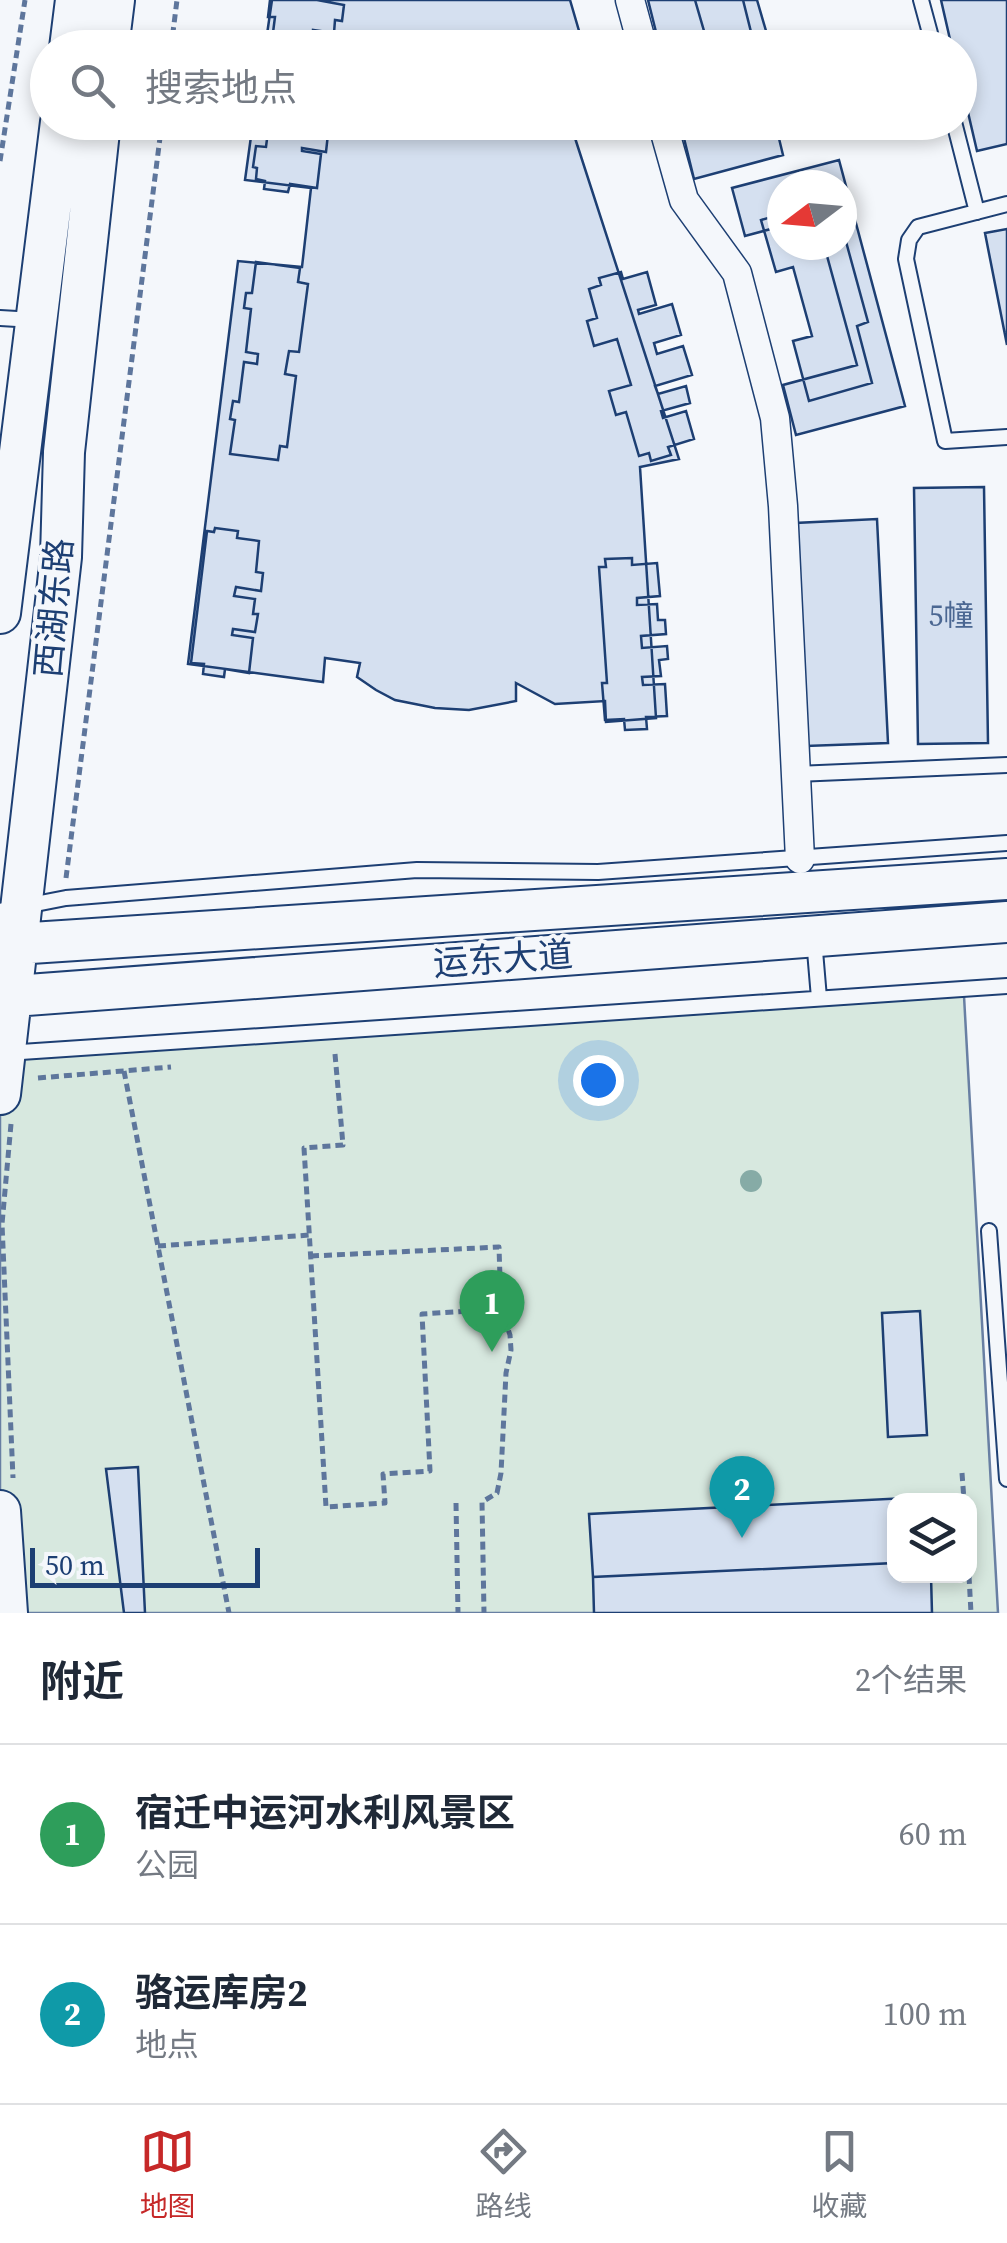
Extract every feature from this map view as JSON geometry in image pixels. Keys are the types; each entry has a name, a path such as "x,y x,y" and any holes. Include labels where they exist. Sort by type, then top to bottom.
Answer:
{"main road":[{"path":"72,30 76,0"},
{"path":"110,30 114,0"},
{"name":"西湖东路","path":"0,613 23,426 18,319 57,140"},
{"name":"西湖东路","path":"5,1112 3,1054 10,927 61,557 64,452 98,140"},
{"path":"0,502 23,426"},
{"name":"运东大道","path":"10,927 1007,879"},
{"name":"运东大道","path":"6,997 1007,922"},
{"path":"7,1496 7,1613"}],"street":[{"path":"630,0 638,30"},
{"path":"667,140 684,200 737,274 774,418 783,506 800,858"}],"lane":[{"path":"921,0 929,30"},
{"path":"959,140 978,212"},
{"path":"1007,204 918,227 909,240 906,259 945,441 1007,437"},
{"path":"796,774 1007,765"},
{"path":"10,927 66,898 416,870 598,872 1007,843"},
{"path":"814,936 819,998"},
{"path":"3,1054 1007,986"},
{"path":"989,1231 1007,1478"}],"path":[{"path":"0,161 25,0"},
{"path":"174,30 178,0"},
{"path":"66,898 67,860 160,140"},
{"path":"335,1054 343,1145 304,1148 326,1507 385,1503 383,1474 430,1471 422,1314 501,1310"},
{"path":"124,1071 229,1613"},
{"path":"5,1112 2,1224 7,1496"},
{"path":"158,1246 310,1235"},
{"path":"311,1256 498,1247 501,1310 511,1350 506,1373 501,1473 497,1493 482,1502 484,1613"},
{"path":"962,1473 963,1493"},
{"path":"456,1503 458,1613"},
{"path":"969,1583 971,1613"}],"shaded area":[{"path":"964,996 998,1613 0,1613 0,1060"}],"building":[{"path":"270,0 317,0 344,5 342,21 335,20 334,30 273,30 275,17 268,17"},
{"path":"272,0 570,0 579,30 268,30"},
{"path":"648,0 743,0 750,30 656,30"},
{"path":"695,0 757,0 766,30 704,30"},
{"path":"941,0 1007,0 1007,144 977,151 977,30 948,30"},
{"path":"251,140 576,140 679,459 640,467 656,718 606,722 605,701 555,704 516,683 516,701 469,710 435,708 395,700 376,690 357,677 360,663 325,658 323,682 188,664 238,261 302,267 311,188 245,180"},
{"path":"267,140 327,140 326,152 302,148 321,154 317,188 290,184 288,192 264,189 265,181 256,179 257,168 253,167 256,146 266,147"},
{"path":"684,140 779,140 783,155 694,179"},
{"path":"839,160 842,170 801,170"},
{"path":"767,179 767,230 745,236 732,188"},
{"path":"767,218 767,241 761,220"},
{"path":"857,227 905,406 796,435 783,385 857,365 828,260 857,260"},
{"path":"1007,229 1007,345 985,233"},
{"path":"773,260 851,260 868,322 857,326 872,383 809,401 793,341 812,336 793,267 776,272"},
{"path":"256,262 300,268 298,282 308,284 299,352 289,351 285,374 296,376 287,447 280,446 278,460 230,454 235,420 230,419 233,401 239,402 244,362 257,364 258,354 246,352 251,309 244,308 246,293 252,293"},
{"path":"621,272 623,279 647,272 656,305 638,310 639,314 672,304 681,335 654,343 657,354 683,346 692,375 655,386 658,394 686,386 690,403 661,411 663,418 686,411 694,439 668,447 671,455 651,461 649,453 639,456 626,412 616,415 609,391 631,385 617,339 594,346 587,321 597,318 589,289 601,285 599,278"},
{"path":"984,487 988,743 918,744 914,488"},
{"path":"877,519 888,743 806,746 795,523"},
{"path":"215,528 238,531 237,538 259,541 256,572 263,573 261,591 236,587 234,596 255,599 253,614 258,614 255,632 233,629 232,635 253,638 249,673 225,669 224,677 203,674 204,664 191,663 207,531 214,532"},
{"path":"632,558 632,565 657,563 660,596 637,598 637,605 657,604 658,620 665,620 666,634 641,636 642,648 667,646 668,659 659,660 661,676 642,677 643,685 665,684 667,716 646,717 647,729 625,730 624,719 605,720 602,683 607,683 599,567 606,567 605,559"},
{"path":"920,1311 927,1435 888,1437 882,1313"},
{"path":"138,1467 145,1613 124,1613 106,1469"},
{"path":"887,1499 887,1563 593,1577 589,1514"},
{"path":"887,1563 887,1583 931,1583 932,1613 594,1613 593,1577"}],"place":[{"name":"宿迁中运河水利风景区","path":"492,1352"},
{"name":"骆运库房2","path":"742,1538"}]}
